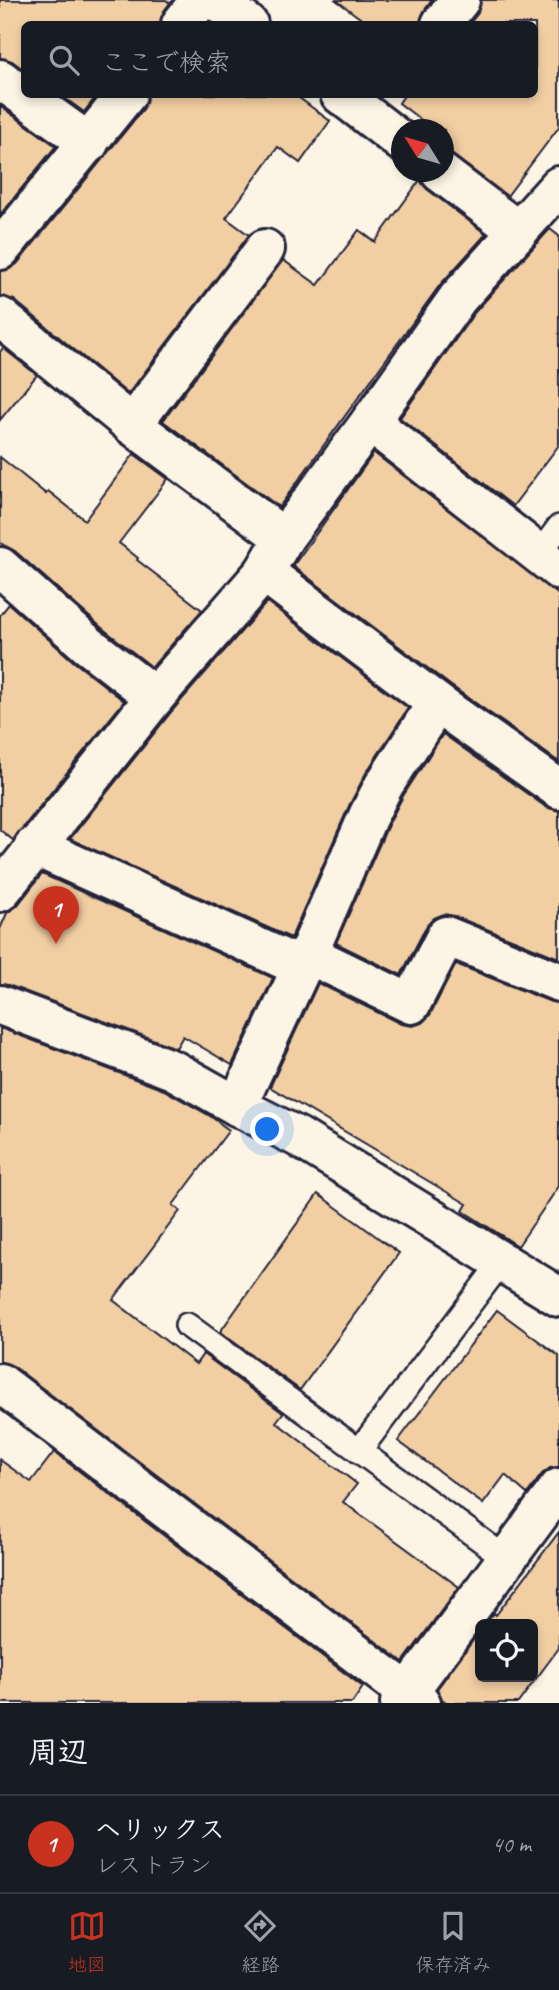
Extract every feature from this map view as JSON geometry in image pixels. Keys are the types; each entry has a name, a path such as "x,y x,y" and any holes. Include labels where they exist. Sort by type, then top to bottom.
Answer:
{"street":[{"path":"183,21 200,0"},
{"path":"216,0 244,21"},
{"path":"443,21 460,0"},
{"path":"0,79 21,94"},
{"path":"26,98 89,143"},
{"path":"0,250 124,98"},
{"path":"353,98 379,106 391,126"},
{"path":"0,891 155,697 264,572 284,538 458,298 545,209 454,177"},
{"path":"132,425 265,249"},
{"path":"0,317 132,425 284,538"},
{"path":"370,422 552,550"},
{"path":"0,566 88,645 155,697"},
{"path":"264,572 437,703 559,789"},
{"path":"237,1106 305,961 368,816 384,785 437,703"},
{"path":"34,846 411,1004 446,936 559,982"},
{"path":"0,1005 173,1070 298,1137 559,1297"},
{"path":"0,1383 409,1700 559,1488"}],"lane":[{"path":"359,1451 502,1261"},
{"path":"187,1325 507,1559"}],"building":[{"path":"0,0 166,0 170,3 161,21 21,21 21,68 12,61 0,58"},
{"path":"336,0 432,0 421,21 364,21"},
{"path":"481,0 559,0 559,127 507,196 454,156 454,119 420,119 399,103 402,98 538,98 538,21 471,21 478,13"},
{"path":"65,98 95,98 84,112"},
{"path":"147,98 299,98 330,121 300,163 278,147 226,218 249,235 128,394 14,300 0,296 0,271 8,270 17,264 144,108"},
{"path":"0,106 56,146 0,215"},
{"path":"419,182 486,234 440,285 279,507 163,421 283,260 318,285 359,230 375,242"},
{"path":"550,229 559,236 559,445 513,506 400,418 475,312"},
{"path":"3,348 37,375 0,420 0,352"},
{"path":"374,453 559,595 559,762 450,685 293,566"},
{"path":"134,454 168,479 119,543 202,610 152,667 102,628 15,551 0,543 0,457 46,494 48,491 85,520"},
{"path":"267,602 408,708 366,773 349,806 291,938 70,839 172,711"},
{"path":"9,604 73,661 124,701 13,840 0,830 0,615"},
{"path":"443,734 546,807 559,811 559,958 444,914 427,925 401,975 336,943 388,825 403,796"},
{"path":"42,874 273,978 232,1065 183,1036 176,1048 0,984 0,929 7,913 17,906"},
{"path":"456,964 559,1003 559,1186 518,1246 463,1211 467,1204 270,1087 318,983 401,1024 413,1026 422,1023 430,1015"},
{"path":"0,1028 164,1090 229,1130 173,1205 180,1211 113,1300 196,1364 203,1354 283,1413 276,1422 357,1484 343,1502 459,1587 403,1662 13,1366 0,1362"},
{"path":"318,1194 399,1253 300,1390 220,1332"},
{"path":"497,1310 559,1356 559,1467 550,1468 542,1474 527,1494 505,1475 483,1504 398,1441"},
{"path":"54,1452 363,1687 352,1703 0,1703 0,1460 31,1482"},
{"path":"559,1532 559,1648 538,1676 538,1619 489,1619 494,1613 496,1615"},
{"path":"475,1638 475,1682 534,1682 518,1703 447,1703 437,1689"}],"place":[{"name":"ヘリックス","path":"56,944"}]}
